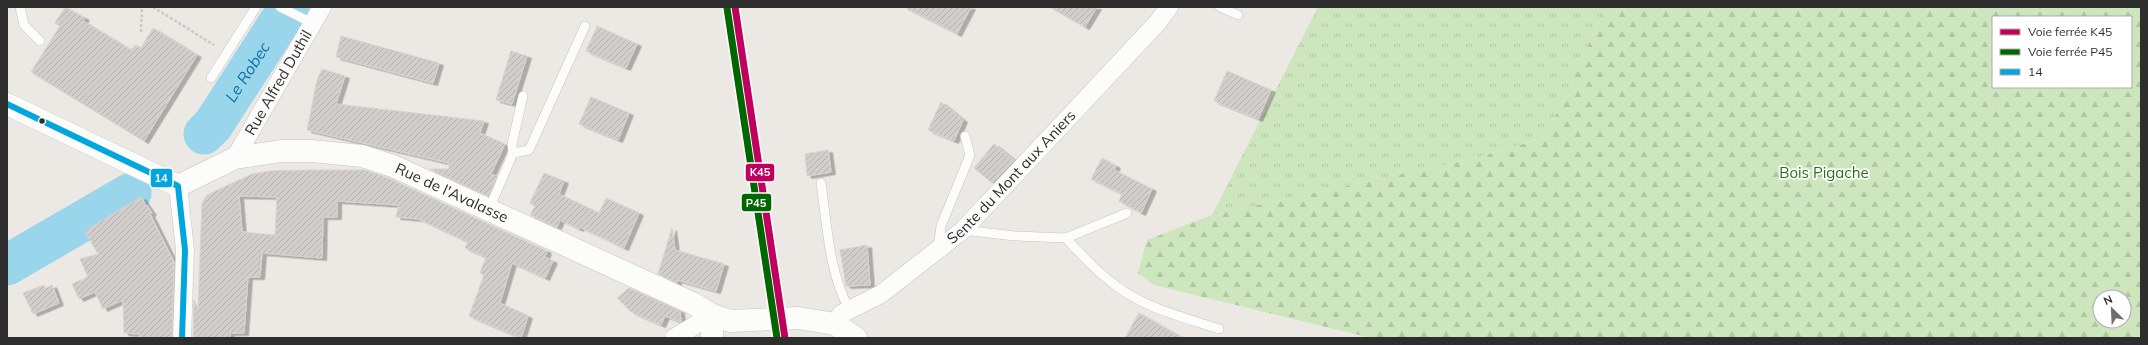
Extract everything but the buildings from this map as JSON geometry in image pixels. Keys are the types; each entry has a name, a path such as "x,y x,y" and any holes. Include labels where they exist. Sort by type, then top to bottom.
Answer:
{"main road":[{"path":"7,104 178,186"},
{"name":"Rue de l'Avalasse","path":"178,186 235,158 281,151 312,151 362,156 393,166 489,209 694,304 712,315 731,321 842,317"},
{"path":"712,315 712,338"},
{"path":"842,317 856,338"}],"street":[{"name":"Rue Alfred Duthil","path":"235,158 305,20 322,7"},
{"name":"Sente du Mont aux Aniers","path":"842,317 881,294 963,230 1158,22 1169,7"},
{"path":"178,186 185,250 182,338"},
{"path":"674,338 712,315"}],"lane":[{"path":"20,7 24,25 40,40"},
{"path":"211,78 256,7"},
{"path":"280,7 305,20"},
{"path":"1220,7 1238,15"},
{"path":"513,153 529,150 585,26"},
{"path":"489,209 513,153 512,144 523,96"},
{"path":"938,250 941,226 970,155 965,136"},
{"path":"821,183 840,293 842,317"},
{"path":"963,230 1015,236 1066,238 1127,214"},
{"path":"1066,238 1086,259 1120,289 1157,308 1219,329"}],"path":[{"path":"141,32 142,7"},
{"path":"153,7 227,53"}],"green space":[{"path":"1318,7 1606,7 1546,137 1472,159 1212,215"},
{"name":"Bois Pigache","path":"1606,7 2141,7 2141,338 1371,338 1154,285 1138,273 1147,240 1212,215 1472,159 1546,137"}],"waterway":[{"name":"Le Robec","path":"204,134 213,125 289,7"},
{"name":"Le Robec","path":"7,265 131,193"}],"rail line":[{"name":"K45","path":"735,7 785,338"},
{"name":"P45","path":"727,8 777,338"}],"transit line":[{"name":"14","path":"7,104 178,186 185,250 182,338"}]}
